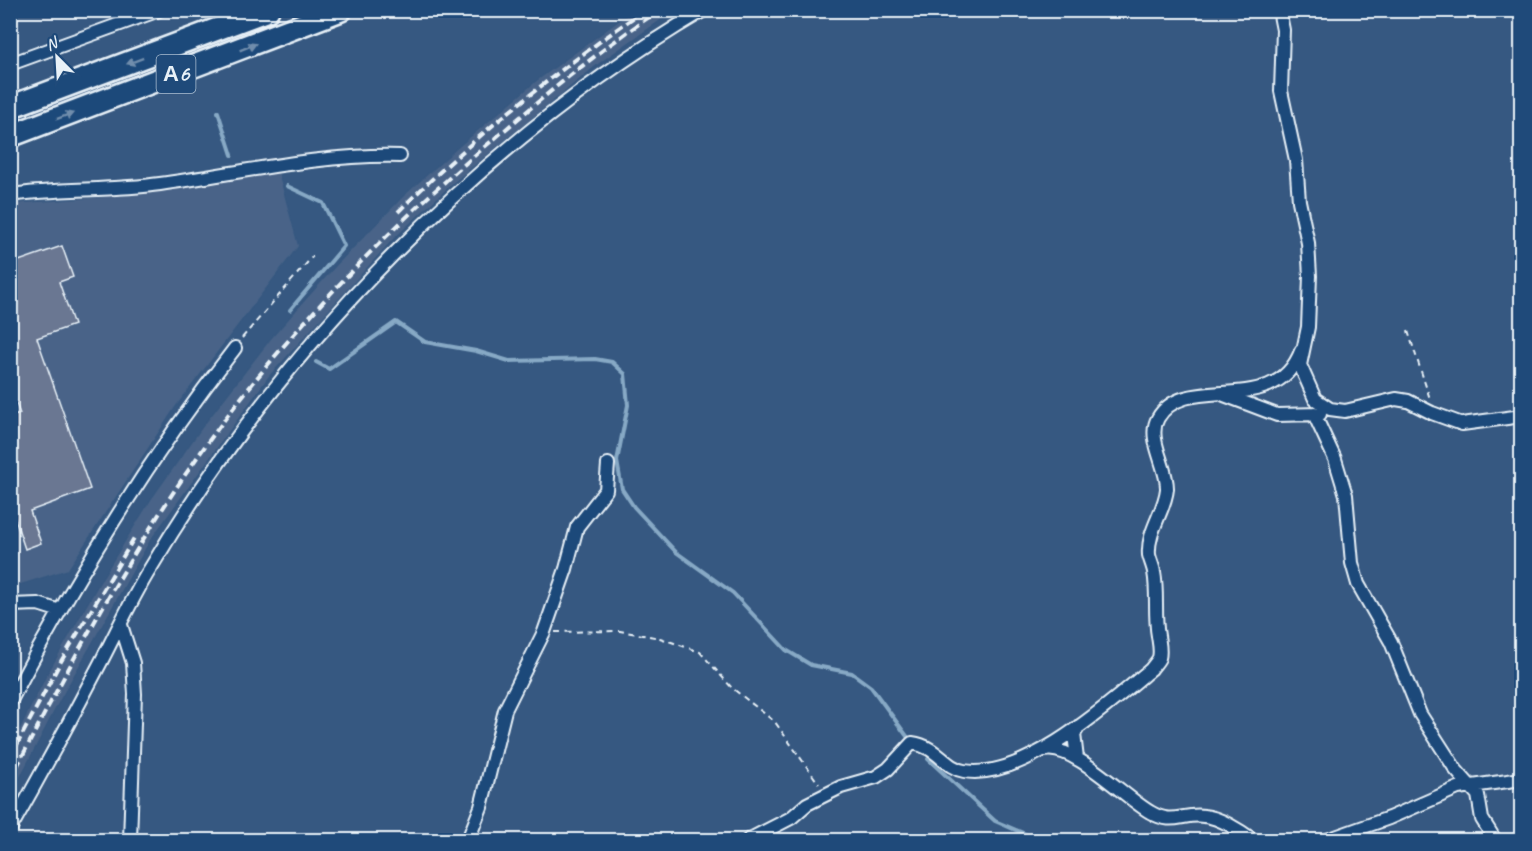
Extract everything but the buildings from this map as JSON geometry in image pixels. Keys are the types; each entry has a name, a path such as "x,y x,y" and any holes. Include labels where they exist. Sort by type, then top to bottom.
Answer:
{"highway":[{"name":"Α6","path":"10,107 268,10"},
{"name":"Α6","path":"10,136 340,10"}],"street":[{"path":"10,64 159,10"},
{"path":"10,829 150,569 270,395 379,269 441,209 534,128 633,56 704,10"},
{"path":"748,840 791,818 807,804 841,787 876,777 888,769 912,743 927,745 949,764 961,770 980,772 1001,769 1060,741 1132,684 1158,659 1160,647 1154,611 1156,590 1149,554 1152,533 1167,490 1166,475 1155,434 1156,420 1165,408 1190,397 1206,393 1244,392 1282,378 1294,367 1308,327 1310,276 1308,243 1299,201 1296,160 1281,91 1283,30 1279,10"},
{"path":"10,195 60,189 135,187 354,156 400,156"},
{"path":"10,702 60,611 159,450 235,348"},
{"path":"1301,351 1300,365 1315,399 1330,409 1345,411"},
{"path":"1223,394 1277,415 1345,411 1396,399 1408,401 1462,424 1521,416"},
{"path":"1314,414 1332,451 1346,495 1352,562 1358,584 1391,642 1420,714 1456,770 1478,795 1482,819 1495,840"},
{"path":"468,840 480,807 505,710 544,632 567,569 577,527 606,490 608,464"},
{"path":"10,606 38,604 60,611"},
{"path":"121,625 133,663 135,694 130,840"},
{"path":"1077,759 1074,734 1079,726"},
{"path":"1038,751 1050,749 1062,751 1077,759 1151,813 1166,819 1178,820 1194,815 1206,816 1253,840"},
{"path":"1327,840 1389,818 1458,788 1521,778"}],"path":[{"path":"235,348 313,256"},
{"path":"1408,331 1429,392 1432,413"},
{"path":"544,632 620,631 660,638 700,652 732,688 775,722 812,778 833,792"}],"shaded area":[{"path":"633,11 673,11 599,63 454,182 392,240 268,377 150,540 59,701 11,794 11,747 46,677 102,579 151,500 202,428 271,339 336,266 404,196 538,80"},
{"path":"278,172 298,246 175,407 68,569 11,587 11,204 132,195"}],"waterway":[{"path":"218,112 232,155"},
{"path":"287,186 323,203 344,246 290,310"},
{"path":"316,362 329,369 396,322 425,342 476,351 509,361 595,359 612,362 625,374 628,405 617,461 622,489 634,507 676,552 733,593 786,650 811,665 852,673 871,687 909,739"},
{"path":"928,759 995,821 1039,840"}],"railway":[{"path":"398,212 456,157 516,106 644,10"},
{"path":"10,780 96,619 159,515 228,415 293,335 380,242 442,184 562,82 620,37 660,10"},
{"path":"10,758 60,663 134,538"}]}
